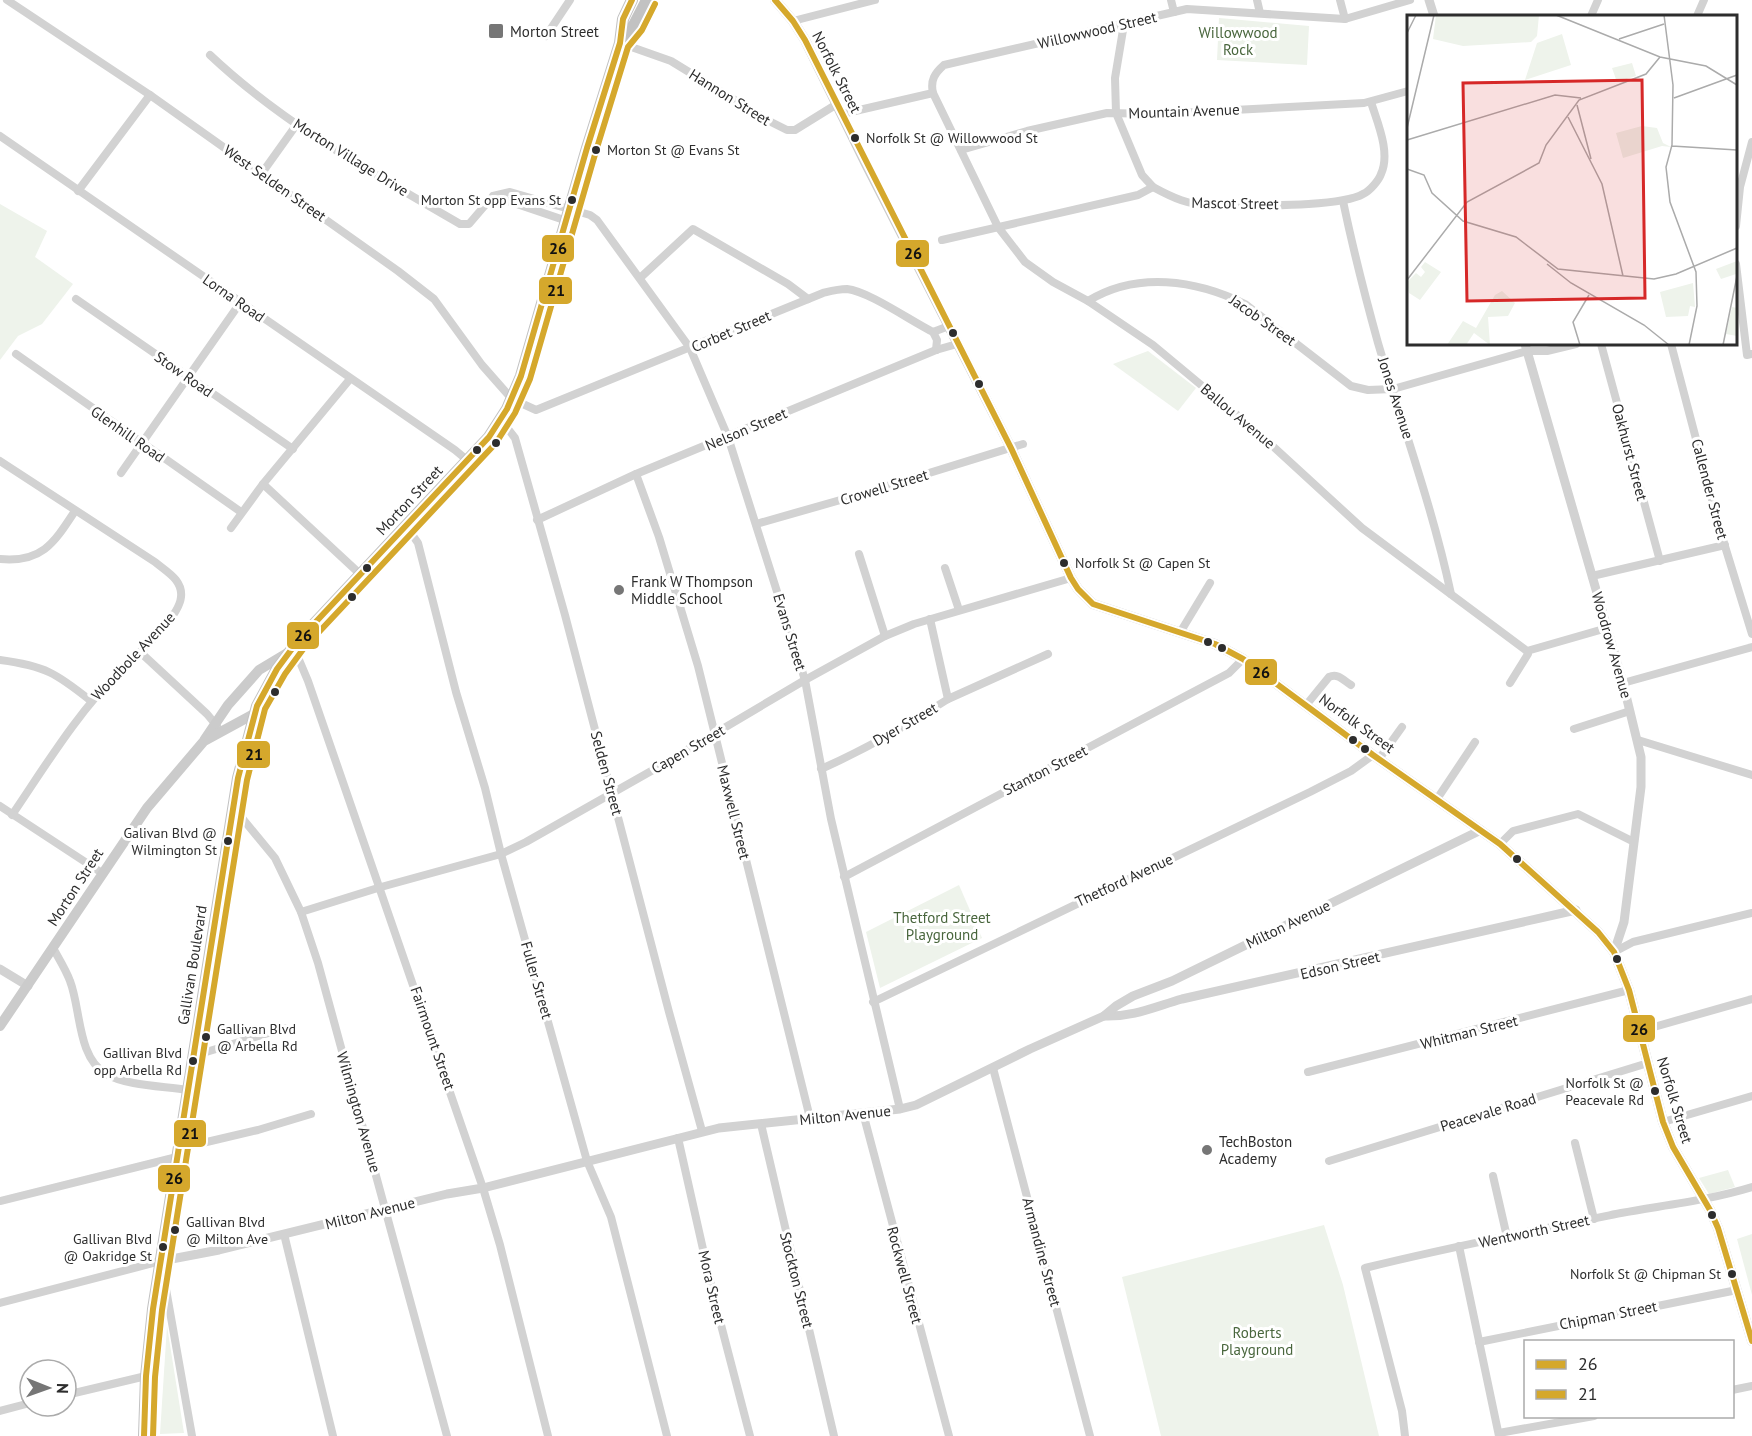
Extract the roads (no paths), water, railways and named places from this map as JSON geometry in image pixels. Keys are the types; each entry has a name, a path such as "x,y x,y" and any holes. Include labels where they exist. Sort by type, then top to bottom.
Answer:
{"highway":[{"name":"Morton Street","path":"254,714 270,681 292,652 360,574 491,434 501,420 521,376 620,43 623,19 632,0"},
{"name":"Morton Street","path":"620,43 634,25 647,0"},
{"name":"Gallivan Boulevard","path":"144,1436 146,1376 161,1261 232,806 254,714"}],"main road":[{"name":"Norfolk Street","path":"775,0 794,21 840,109 1011,448 1078,589 1093,603 1106,609 1181,631 1215,644 1243,659 1376,757 1500,844 1576,910 1596,929 1614,952 1629,990 1663,1122 1673,1147 1704,1199 1718,1228 1752,1341"},
{"name":"Morton Street","path":"0,1026 147,808 217,727 259,670 292,652"},
{"path":"217,727 254,714"}],"street":[{"name":"West Selden Street","path":"7,0 262,173 339,227 434,299 482,365 512,399"},
{"path":"794,21 875,0"},
{"path":"1171,0 1174,12"},
{"path":"1257,0 1260,13"},
{"path":"1340,0 1345,19"},
{"name":"Willowwood Street","path":"933,93 932,83 936,73 944,66 1187,9 1345,19 1410,0"},
{"path":"1429,0 1434,15"},
{"path":"1591,15 1598,0"},
{"path":"1697,15 1704,0"},
{"path":"546,36 568,1"},
{"path":"942,240 1138,195 1153,187 1142,175 1116,113 1115,78 1124,24"},
{"name":"Hannon Street","path":"620,43 671,61 769,122 787,130 795,130 840,109"},
{"name":"Morton Village Drive","path":"210,55 229,73 297,124 383,179 460,224 469,224 493,196"},
{"name":"Mountain Avenue","path":"962,150 1027,130 1116,113 1158,114 1371,102 1407,91"},
{"path":"840,109 933,93"},
{"name":"Ballou Avenue","path":"933,93 998,227 1025,262 1153,345 1260,435 1362,528 1527,651"},
{"path":"78,190 150,95"},
{"name":"Mascot Street","path":"1153,187 1175,200 1191,204 1234,205 1343,201 1364,194 1381,174 1384,151 1371,102"},
{"path":"262,173 297,124"},
{"name":"Lorna Road","path":"0,136 467,460"},
{"path":"1737,216 1740,187 1752,142"},
{"path":"493,196 510,192 568,215"},
{"path":"493,196 568,215"},
{"name":"Jones Avenue","path":"1343,201 1379,345 1443,558 1451,594"},
{"name":"Evans Street","path":"568,215 587,214 597,220 640,278 690,348 728,437 805,680 831,819 900,1109"},
{"path":"640,278 693,230 758,266 808,299"},
{"name":"Jacob Street","path":"1088,301 1105,292 1133,284 1157,281 1205,288 1226,294 1245,304 1351,386 1368,390 1393,389 1526,347 1547,351 1572,345"},
{"name":"Corbet Street","path":"512,399 536,410 823,293 839,289 872,298 933,332"},
{"name":"Stow Road","path":"75,299 293,449"},
{"path":"1737,299 1747,355 1752,354"},
{"path":"121,473 240,303"},
{"path":"936,350 937,340 933,332 949,326"},
{"name":"Nelson Street","path":"537,520 636,474 936,350 957,344"},
{"name":"Oakhurst Street","path":"1601,345 1660,561"},
{"name":"Callender Street","path":"1671,345 1725,545 1752,634"},
{"name":"Woodrow Avenue","path":"1526,347 1638,740 1642,771 1634,842 1624,922 1614,952"},
{"name":"Glenhill Road","path":"16,354 241,512"},
{"path":"231,528 262,484 350,379"},
{"name":"Selden Street","path":"501,420 515,438 565,615 702,1131"},
{"name":"Crowell Street","path":"756,524 1023,444"},
{"name":"Woodbole Avenue","path":"0,461 155,562 180,584 181,600 177,610 140,652 91,701 12,815"},
{"name":"Maxwell Street","path":"636,474 680,603 715,733 810,1118"},
{"path":"262,484 360,574"},
{"path":"0,559 23,559 44,551 55,540 75,511"},
{"name":"Fuller Street","path":"406,526 418,543 456,692 485,788 501,854 587,1161 611,1216 667,1436"},
{"path":"1592,576 1725,545"},
{"path":"859,554 885,636"},
{"path":"945,568 959,610"},
{"name":"Capen Street","path":"301,912 501,854 526,842 885,636 930,619 1071,578"},
{"path":"1181,631 1210,583"},
{"name":"Dyer Street","path":"821,769 913,721 948,699 930,619"},
{"path":"1510,683 1528,654 1527,651 1607,628"},
{"path":"1623,683 1752,647"},
{"path":"140,652 217,727"},
{"name":"Fairmount Street","path":"292,652 312,690 483,1188 500,1245 548,1436"},
{"path":"948,699 1048,654"},
{"name":"Stanton Street","path":"844,876 1229,673 1243,659"},
{"path":"0,660 28,664 46,670 60,677 91,701"},
{"path":"1307,705 1329,677 1339,676 1350,685"},
{"path":"1574,729 1630,711"},
{"name":"Thetford Avenue","path":"873,1002 1351,771 1376,757 1402,727"},
{"path":"1638,740 1752,774"},
{"path":"1437,799 1475,742"},
{"path":"0,806 102,873"},
{"name":"Wilmington Avenue","path":"232,806 275,858 301,912 318,963 387,1210 447,1436"},
{"path":"1500,844 1513,831 1578,814 1634,842"},
{"name":"Milton Avenue","path":"161,1261 387,1210 447,1194 483,1188 702,1131 900,1109 916,1105 1084,1023 1104,1016 1133,996 1164,985 1481,830"},
{"name":"Edson Street","path":"1104,1016 1121,1017 1141,1013 1182,999 1576,910"},
{"path":"1614,952 1633,942 1752,913"},
{"path":"53,948 71,982 88,1054 96,1067 107,1075 124,1080 188,1090"},
{"path":"0,969 28,986"},
{"path":"1155,987 1166,995 1162,1007"},
{"name":"Whitman Street","path":"1308,1072 1629,990"},
{"path":"1133,996 1132,1007 1141,1013"},
{"path":"1640,1031 1752,999"},
{"path":"193,1056 285,1028"},
{"name":"Peacevale Road","path":"1329,1161 1648,1063"},
{"name":"Armandine Street","path":"993,1068 1090,1436"},
{"path":"1663,1122 1752,1096"},
{"name":"Rockwell Street","path":"863,1113 949,1436"},
{"path":"0,1201 311,1114"},
{"name":"Stockton Street","path":"760,1124 834,1436"},
{"name":"Mora Street","path":"678,1138 714,1298 750,1436"},
{"path":"1575,1143 1594,1219"},
{"path":"1493,1176 1507,1237"},
{"name":"Wentworth Street","path":"1405,1436 1402,1411 1365,1268 1459,1246 1723,1196 1752,1187"},
{"path":"284,1234 333,1436"},
{"path":"1459,1246 1499,1435 1584,1418"},
{"path":"0,1303 161,1261 192,1436"},
{"name":"Chipman Street","path":"1479,1342 1737,1290"},
{"path":"78,1392 146,1376"},
{"path":"1734,1390 1752,1386"},
{"path":"0,1411 18,1407"}],"place":[{"name":"Morton Street","path":"496,31"},
{"name":"Norfolk St @ Willowwood St","path":"855,138"},
{"name":"Morton St @ Evans St","path":"596,150"},
{"name":"Morton St opp Evans St","path":"572,200"},
{"name":"Norfolk St @ Capen St","path":"1064,563"},
{"name":"Frank W Thompson Middle School","path":"619,590"},
{"name":"Galivan Blvd @ Wilmington St","path":"228,841"},
{"name":"Gallivan Blvd @ Arbella Rd","path":"206,1037"},
{"name":"Gallivan Blvd opp Arbella Rd","path":"193,1061"},
{"name":"Norfolk St @ Peacevale Rd","path":"1655,1091"},
{"name":"TechBoston Academy","path":"1207,1150"},
{"name":"Gallivan Blvd @ Milton Ave","path":"175,1230"},
{"name":"Gallivan Blvd @ Oakridge St","path":"163,1247"},
{"name":"Norfolk St @ Chipman St","path":"1732,1274"}],"park label":[{"name":"Willowwood Rock","path":"1238,40"},
{"name":"Thetford Street Playground","path":"942,926"},
{"name":"Roberts Playground","path":"1257,1340"}]}
